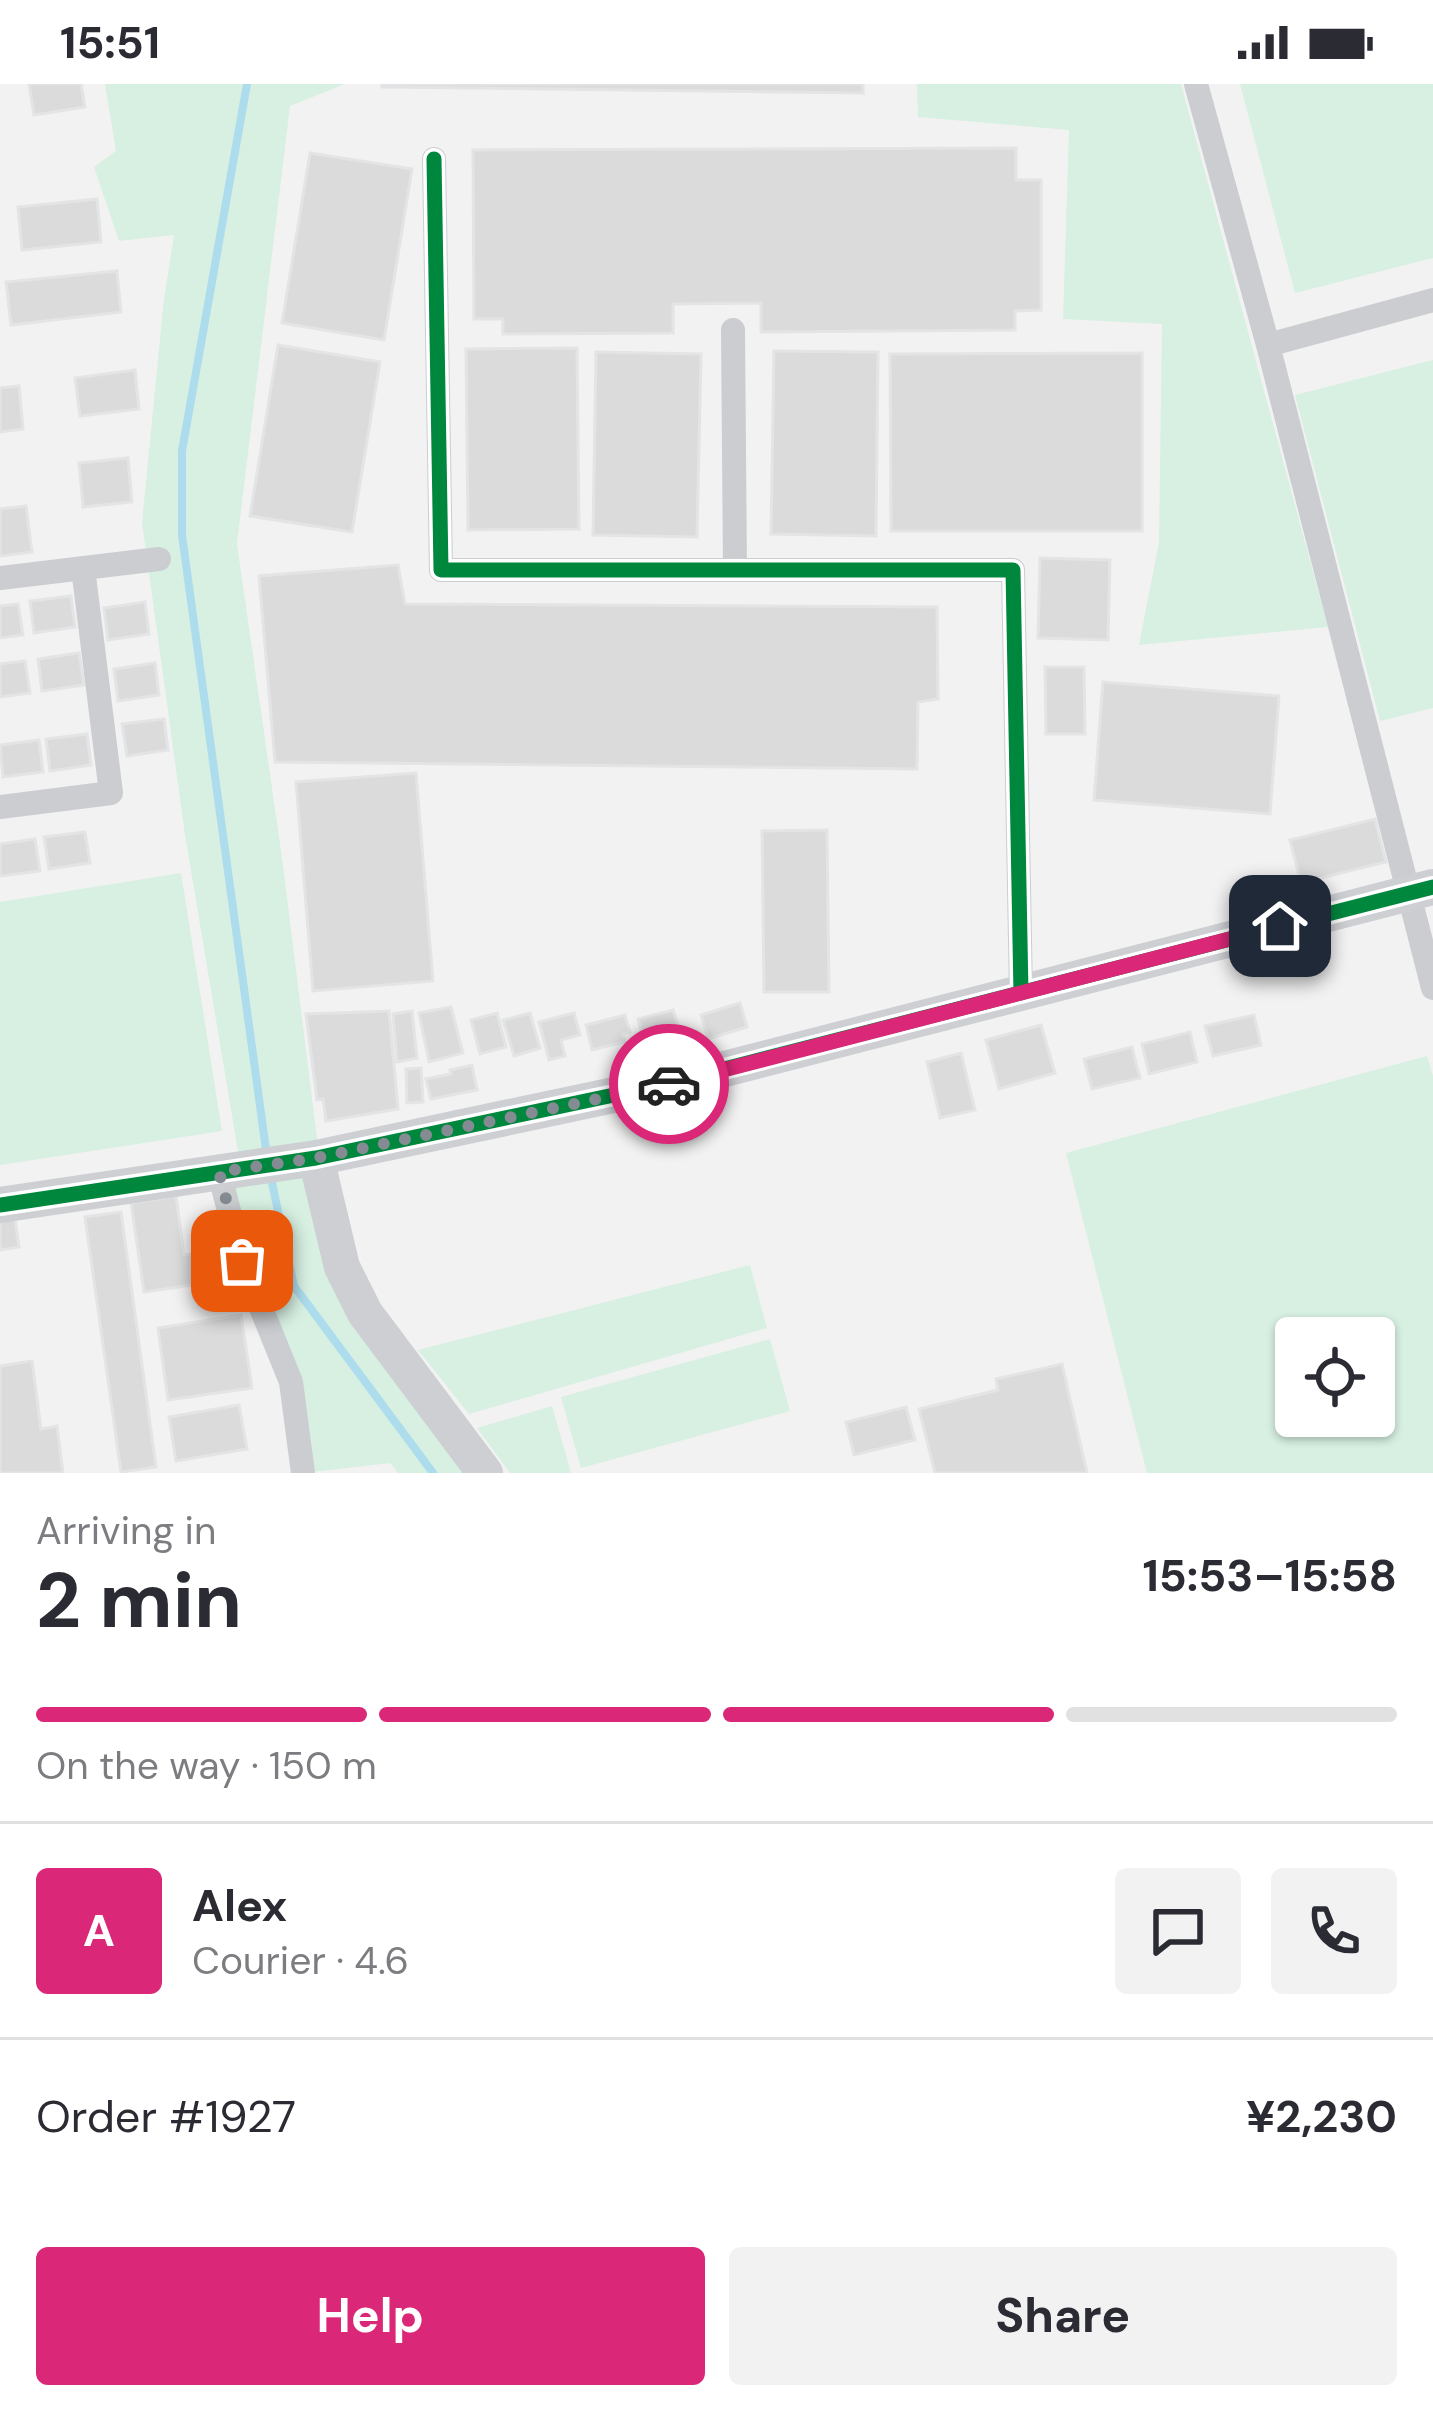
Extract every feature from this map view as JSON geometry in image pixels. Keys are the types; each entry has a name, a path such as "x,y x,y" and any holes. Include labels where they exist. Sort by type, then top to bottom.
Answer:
{"street":[{"path":"1196,84 1421,890 1433,988"},
{"path":"434,159 441,571 1013,570 1021,993"},
{"path":"1268,345 1433,299"},
{"path":"733,331 734,570"},
{"path":"0,578 159,559"},
{"path":"0,807 112,793 83,568"},
{"path":"0,1204 306,1160 666,1084 1421,890"},
{"path":"306,1160 342,1267 365,1313 485,1473"},
{"path":"234,1170 242,1261 291,1382 303,1473"}],"green space":[{"path":"105,84 345,84 290,106 237,544 324,1195 389,1345 485,1473 398,1473 390,1463 312,1472 225,1195 239,1157 185,835 142,522 174,235 119,241 94,167 116,151"},
{"path":"917,84 1181,84 1328,627 1139,645 1159,542 1162,324 1063,319 1069,130 918,117"},
{"path":"1240,84 1433,84 1433,258 1295,293"},
{"path":"1433,360 1433,708 1380,721 1295,395"},
{"path":"181,873 222,1131 0,1165 0,902"},
{"path":"1427,1056 1433,1076 1433,1473 1147,1473 1066,1153"},
{"path":"750,1265 767,1328 469,1414 418,1350"},
{"path":"770,1339 790,1411 581,1468 561,1397"},
{"path":"552,1406 571,1473 510,1473 477,1428"}],"building":[{"path":"29,84 81,84 85,107 34,115"},
{"path":"863,84 863,93 382,87"},
{"path":"1016,148 1016,180 1041,180 1041,310 1015,311 1015,330 761,332 761,303 673,304 673,333 503,334 503,319 474,319 473,150"},
{"path":"310,153 412,169 384,340 282,323"},
{"path":"97,199 101,242 22,250 18,207"},
{"path":"117,271 121,312 11,325 6,282"},
{"path":"278,345 380,362 352,532 250,516"},
{"path":"577,348 579,529 468,530 466,349"},
{"path":"774,351 878,352 876,536 771,534"},
{"path":"596,352 701,354 697,537 593,535"},
{"path":"1142,353 1142,531 891,531 890,354"},
{"path":"135,370 139,409 80,416 75,378"},
{"path":"19,386 23,429 0,432 0,388"},
{"path":"128,458 132,502 83,507 79,463"},
{"path":"26,506 32,552 0,556 0,509"},
{"path":"1040,558 1110,560 1108,640 1038,638"},
{"path":"398,565 405,604 937,607 938,699 918,702 917,769 275,762 259,576"},
{"path":"71,596 75,627 34,633 30,601"},
{"path":"145,602 149,634 108,640 104,608"},
{"path":"18,604 23,635 0,638 0,606"},
{"path":"79,653 84,685 42,691 38,659"},
{"path":"25,661 30,693 0,697 0,664"},
{"path":"155,663 159,695 118,701 114,669"},
{"path":"1045,667 1084,667 1085,734 1046,734"},
{"path":"1103,682 1279,696 1270,814 1094,800"},
{"path":"164,719 168,750 127,756 122,724"},
{"path":"87,734 91,765 50,771 46,739"},
{"path":"39,740 43,772 3,777 0,745"},
{"path":"416,773 433,981 313,991 296,782"},
{"path":"1375,819 1386,862 1301,883 1290,840"},
{"path":"827,830 829,992 764,992 762,831"},
{"path":"85,832 90,863 49,869 44,837"},
{"path":"35,839 40,871 0,876 0,844"},
{"path":"740,1003 747,1027 708,1039 701,1015"},
{"path":"451,1007 463,1053 429,1062 419,1013"},
{"path":"673,1010 679,1030 669,1033 671,1043 646,1049 638,1019"},
{"path":"389,1011 398,1109 326,1121 323,1099 317,1100 306,1014"},
{"path":"412,1011 417,1058 397,1062 393,1014"},
{"path":"497,1013 506,1047 480,1054 471,1020"},
{"path":"530,1013 540,1048 514,1056 503,1020"},
{"path":"574,1013 580,1035 561,1040 565,1056 549,1060 539,1022"},
{"path":"625,1015 630,1032 623,1034 625,1042 592,1050 586,1025"},
{"path":"1254,1015 1261,1045 1213,1056 1205,1026"},
{"path":"1041,1025 1055,1073 999,1089 986,1040"},
{"path":"1190,1032 1197,1062 1149,1074 1142,1044"},
{"path":"1132,1047 1140,1078 1092,1089 1084,1059"},
{"path":"961,1053 975,1110 940,1118 927,1062"},
{"path":"472,1065 477,1090 431,1099 426,1079"},
{"path":"421,1068 423,1102 407,1103 406,1069"},
{"path":"176,1196 184,1255 208,1252 213,1282 144,1292 131,1203"},
{"path":"121,1212 156,1467 121,1472 85,1217"},
{"path":"15,1219 19,1247 0,1250 0,1221"},
{"path":"241,1315 252,1388 168,1400 158,1328"},
{"path":"32,1361 41,1429 57,1426 63,1473 0,1473 0,1366"},
{"path":"1062,1364 1087,1473 935,1473 919,1409 998,1390 996,1379"},
{"path":"239,1405 247,1449 176,1461 169,1417"},
{"path":"906,1407 915,1440 854,1455 846,1422"}],"waterway":[{"path":"247,84 182,451 182,535 267,1157"},
{"path":"271,1178 294,1286 433,1473"}],"cycle path":[{"path":"434,159 441,570 1013,570 1021,993"},
{"path":"0,1205 316,1158 666,1084 1433,887"}],"way so far":[{"path":"242,1261 219,1172 316,1158 669,1084"}],"route":[{"path":"669,1084 1280,926"}]}
